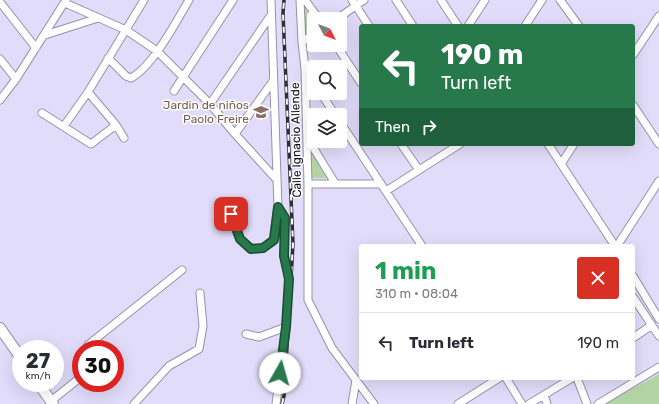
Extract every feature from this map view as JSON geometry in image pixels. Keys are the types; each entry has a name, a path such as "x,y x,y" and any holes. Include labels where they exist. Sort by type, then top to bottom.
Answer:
{"street":[{"path":"64,126 88,92 144,0"},
{"path":"108,58 126,76 131,78 137,75 157,52 189,0"},
{"path":"174,91 233,0"},
{"path":"231,214 240,239 251,249 263,248 274,240 278,207 271,0"},
{"name":"Calle Ignacio Allende","path":"300,0 305,69 307,138"},
{"path":"305,0 314,12"},
{"path":"344,12 354,3 364,0"},
{"path":"396,0 412,24"},
{"path":"442,0 457,24"},
{"path":"469,24 485,0"},
{"path":"526,24 542,0"},
{"path":"560,0 577,24"},
{"path":"0,2 36,48"},
{"path":"2,95 16,79 66,2 126,30 157,52 210,104 276,179"},
{"path":"354,3 368,24"},
{"path":"210,104 271,15"},
{"path":"635,53 659,16"},
{"path":"45,35 98,18"},
{"path":"302,42 307,39"},
{"path":"341,52 359,80"},
{"path":"0,59 16,79"},
{"path":"235,134 273,82"},
{"path":"88,92 116,125 124,138"},
{"path":"635,108 659,144"},
{"path":"42,113 91,144 116,125"},
{"path":"347,133 421,244"},
{"path":"403,146 419,170"},
{"path":"446,146 450,151"},
{"path":"386,191 457,146"},
{"path":"549,146 615,244"},
{"path":"561,164 573,146"},
{"name":"Calle Ignacio Allende","path":"307,148 308,300 332,348 374,404"},
{"path":"313,148 335,183"},
{"path":"617,244 659,181"},
{"path":"308,184 381,184"},
{"path":"276,404 286,327 289,279 284,256 285,218 278,207"},
{"path":"94,340 182,270"},
{"path":"635,279 659,319"},
{"path":"138,403 169,366 199,349 203,326 200,293"},
{"path":"635,300 659,336"},
{"path":"635,337 652,325"},
{"path":"246,334 259,337 286,327"},
{"path":"0,328 12,345"},
{"path":"598,404 659,367"},
{"path":"352,404 356,380"},
{"path":"458,404 496,380"},
{"path":"507,380 522,404"},
{"path":"529,404 569,380"},
{"path":"578,380 587,404"},
{"path":"44,392 52,403 72,385"},
{"path":"544,395 547,404"}],"green space":[{"path":"304,6 307,12 307,31 303,34"},
{"path":"310,148 311,148 327,178 310,178"},
{"path":"659,374 659,404 605,404"}],"railway":[{"path":"282,404 284,396 293,244 283,13 284,0"}],"place":[{"name":"Jardin de niños Paolo Freire","path":"261,112"}],"route":[{"path":"231,214 240,239 251,249 263,248 274,240 278,207 285,218 284,256 289,279 286,327 280,373"}]}
